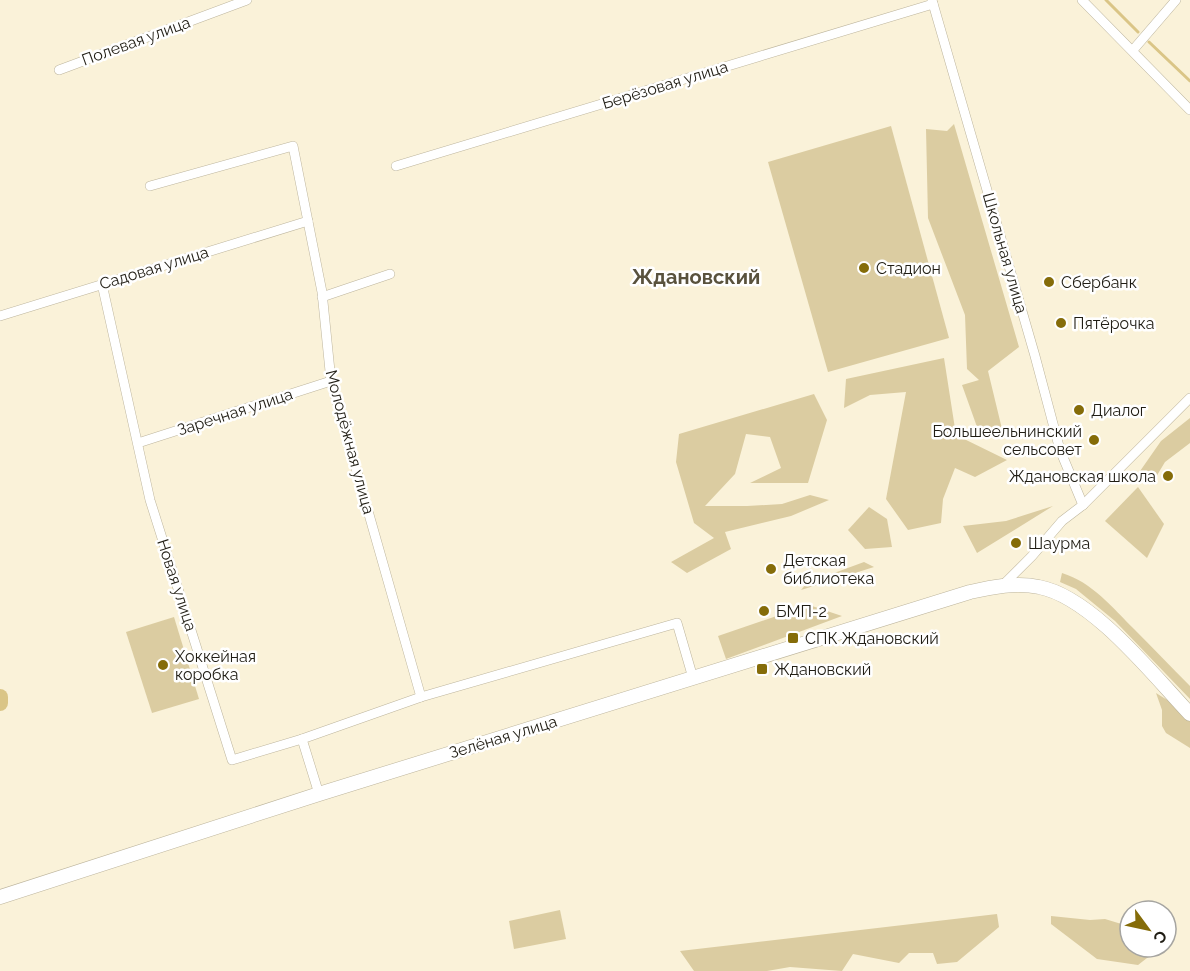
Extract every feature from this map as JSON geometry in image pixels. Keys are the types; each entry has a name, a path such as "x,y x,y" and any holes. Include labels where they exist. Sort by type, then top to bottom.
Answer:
{"street":[{"name":"Полевая улица","path":"59,70 247,0"},
{"path":"1082,0 1190,110"},
{"path":"1133,50 1176,0"},
{"name":"Берёзовая улица","path":"396,166 933,2"},
{"name":"Школьная улица","path":"933,2 1060,450 1083,505"},
{"name":"Молодёжная улица","path":"150,186 293,146 322,297 331,381 421,697"},
{"name":"Садовая улица","path":"0,316 308,221"},
{"path":"322,297 390,274"},
{"name":"Новая улица","path":"102,284 150,500 232,760 303,739"},
{"name":"Заречная улица","path":"138,443 331,381"},
{"path":"1002,586 1062,521 1083,505 1190,398"},
{"name":"Зелёная улица","path":"3,896 319,794 970,592 1002,586 1038,586 1058,592 1087,609 1122,642 1190,714"},
{"path":"319,794 303,739 421,697 676,623 693,678"}],"shaded area":[{"path":"954,124 1019,347 988,371 1002,429 981,438 962,385 979,380 967,369 965,315 928,218 926,129 947,131"},
{"name":"Стадион","path":"891,126 949,338 828,372 768,162"},
{"path":"944,358 956,435 1007,460 975,477 955,468 943,499 941,523 908,530 886,499 906,392 870,395 844,408 846,379"},
{"path":"814,394 827,420 808,483 750,483 781,468 770,437 746,434 735,474 705,506 782,504 810,495 829,500 791,516 725,532 731,549 687,573 671,562 714,538 694,523 676,462 679,434"},
{"path":"1190,418 1190,443 1165,462 1156,477 1138,474 1161,441"},
{"path":"1138,487 1164,524 1147,558 1105,521"},
{"path":"1053,506 977,553 963,526 1006,521"},
{"path":"869,507 887,519 892,547 865,549 848,530"},
{"path":"864,562 874,567 801,590 807,583"},
{"path":"1062,573 1083,583 1110,604 1190,686 1190,699 1115,621 1076,589 1060,582"},
{"path":"809,605 842,616 726,659 718,636"},
{"name":"Хоккейная коробка","path":"174,617 199,699 152,713 126,632"},
{"path":"1156,693 1180,708 1190,719 1190,748 1166,733 1162,726 1162,710"},
{"path":"560,910 566,939 514,949 509,921"},
{"path":"997,914 999,927 957,962 937,964 933,953 909,953 899,963 853,954 842,971 790,967 767,971 694,971 680,951"},
{"path":"1051,916 1090,920 1105,919 1118,923 1118,959 1146,959 1138,965 1097,959 1051,924"}],"waterway":[{"path":"1106,0 1138,32"},
{"path":"1149,42 1190,81"},
{"path":"0,697 0,703"}],"place":[{"name":"Стадион","path":"864,268"},
{"name":"Сбербанк","path":"1049,282"},
{"name":"Пятёрочка","path":"1061,323"},
{"name":"Диалог","path":"1079,410"},
{"name":"Большеельнинский сельсовет","path":"1094,440"},
{"name":"Ждановская школа","path":"1168,476"},
{"name":"Шаурма","path":"1016,543"},
{"name":"Детская библиотека","path":"771,569"},
{"name":"БМП-2","path":"764,611"},
{"name":"СПК Ждановский","path":"793,638"},
{"name":"Хоккейная коробка","path":"163,665"},
{"name":"Ждановский","path":"762,669"}],"district":[{"name":"Ждановский","path":"696,277"}]}
